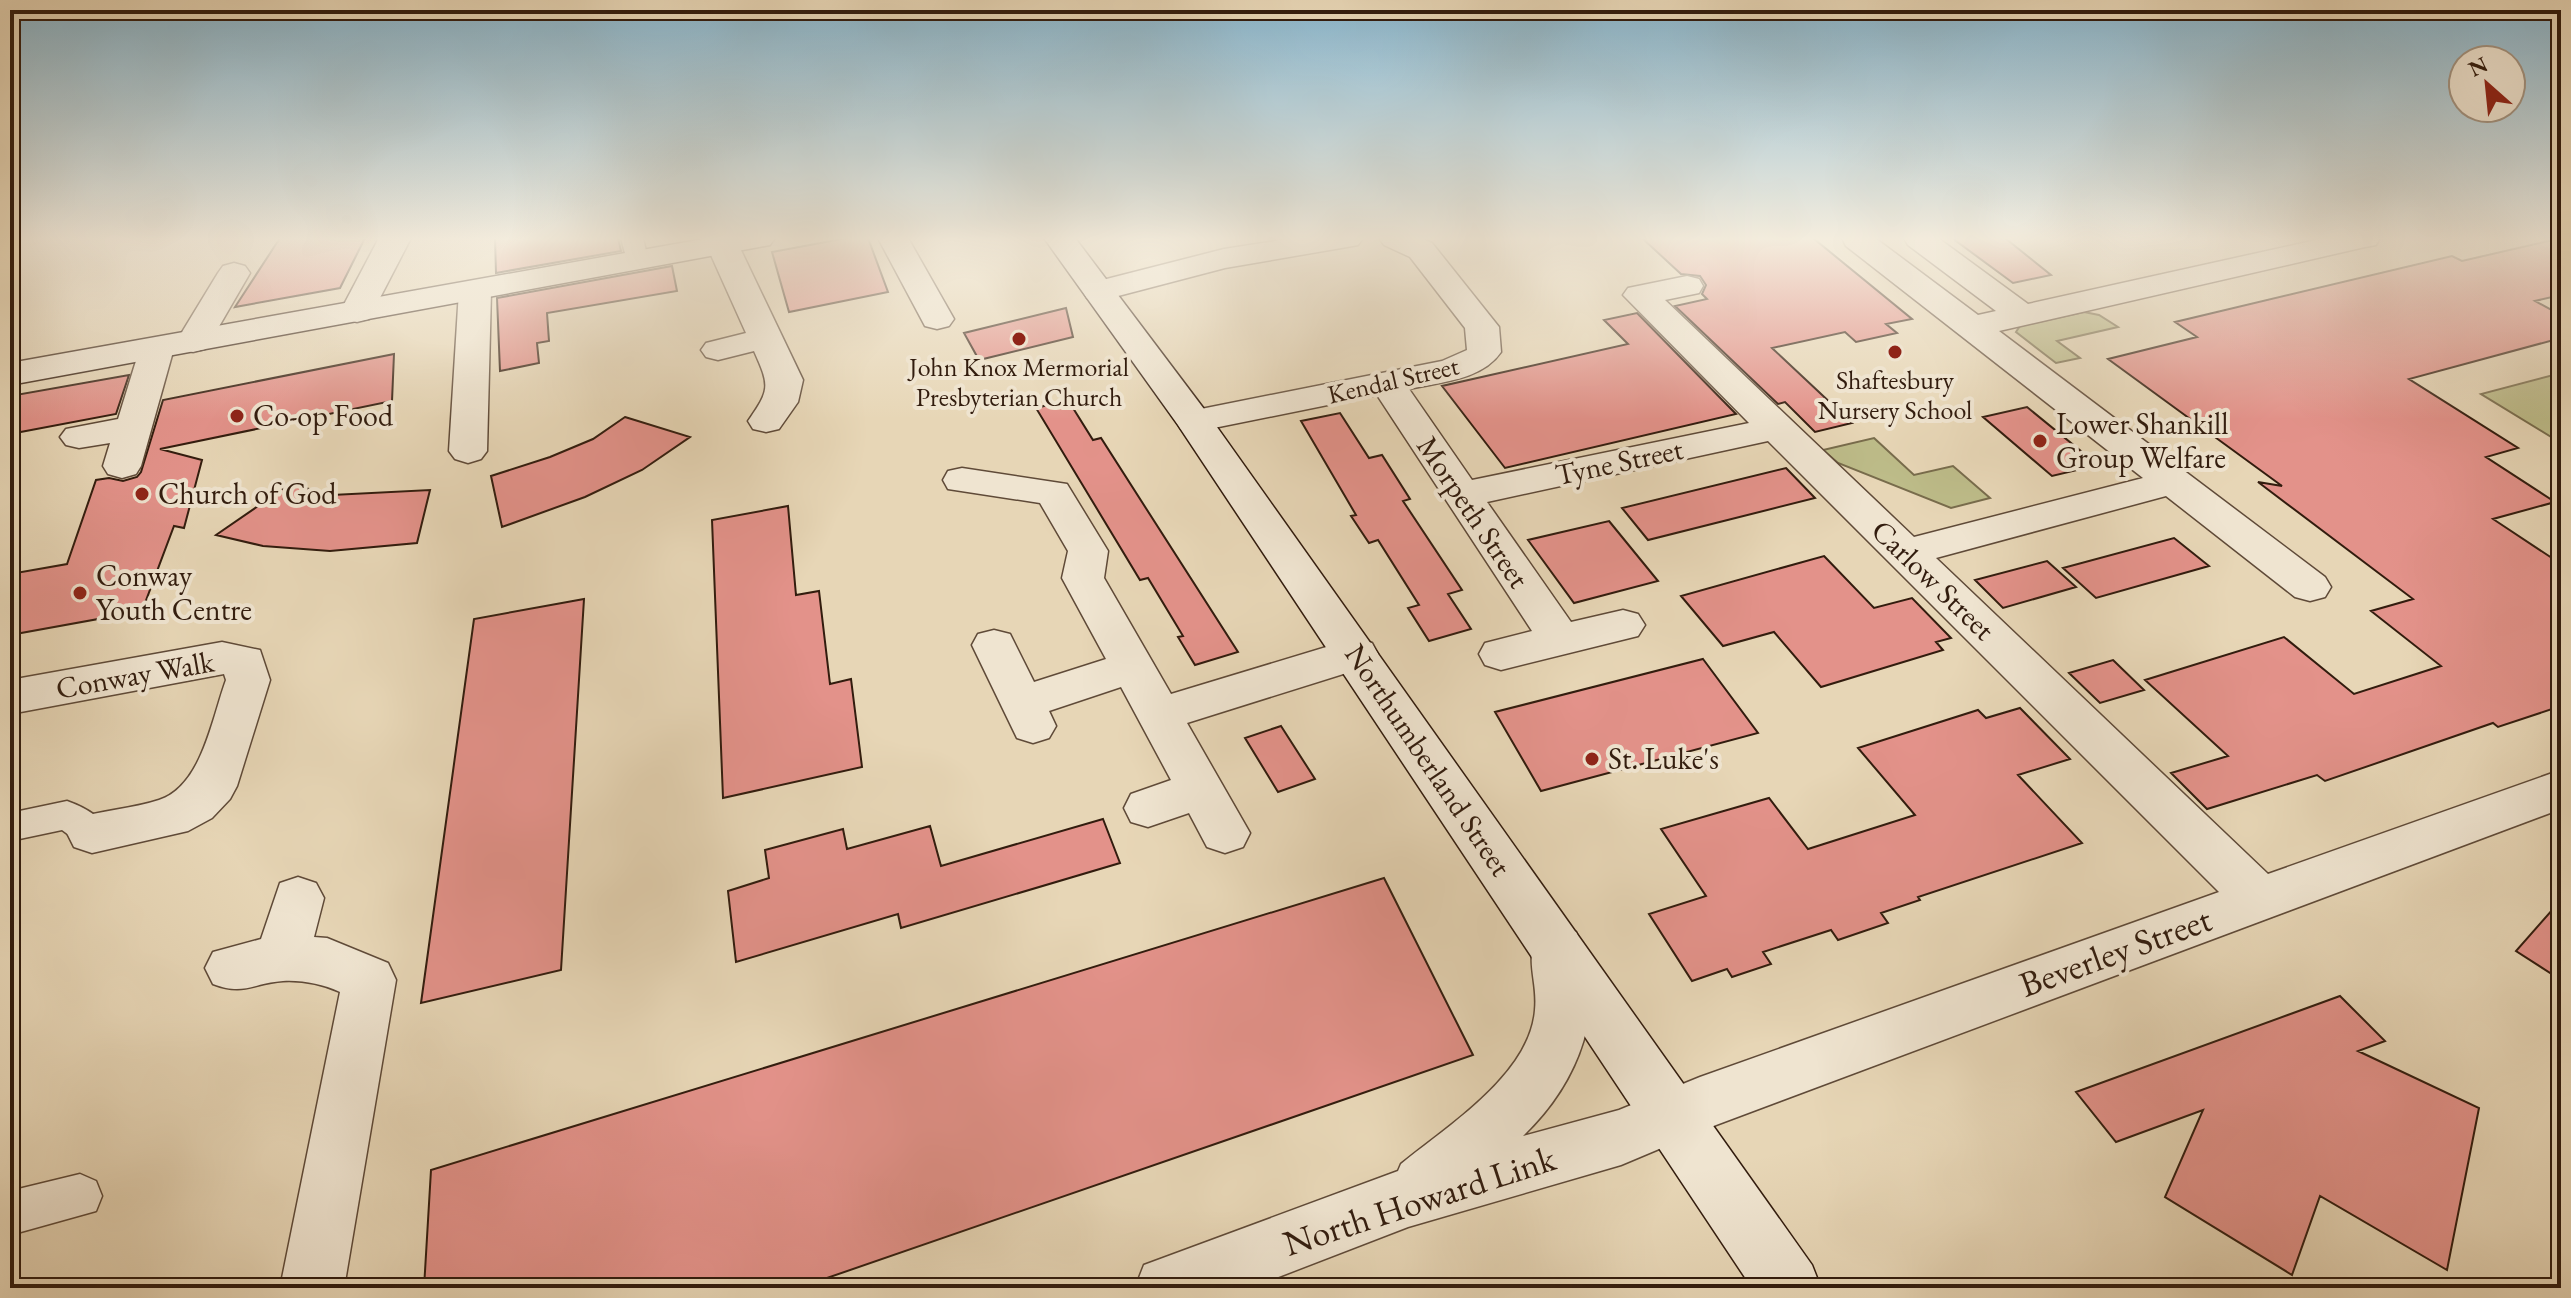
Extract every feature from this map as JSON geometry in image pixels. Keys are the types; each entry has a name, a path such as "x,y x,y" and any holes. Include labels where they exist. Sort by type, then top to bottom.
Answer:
{"street":[{"path":"193,342 219,299"},
{"path":"357,312 364,299"},
{"path":"10,374 432,299"},
{"path":"468,451 475,299"},
{"path":"748,299 785,380 785,391 766,421"},
{"path":"926,299 937,319"},
{"name":"Northumberland Street","path":"1105,299 1356,654 1789,1288"},
{"name":"Kendal Street","path":"1194,421 1387,383 1474,361 1485,352 1488,342 1482,327 1460,299"},
{"name":"Carlow Street","path":"1644,299 2259,898"},
{"path":"1933,299 2310,587"},
{"path":"2000,299 2022,315"},
{"path":"1970,327 2095,299"},
{"path":"718,350 766,338"},
{"path":"122,466 157,348"},
{"name":"Morpeth Street","path":"1387,383 1560,640"},
{"path":"79,437 134,427"},
{"name":"Tyne Street","path":"1462,495 1777,428"},
{"path":"962,480 1053,493 1088,551 1083,578 1225,833"},
{"path":"1906,553 2173,482"},
{"path":"1501,654 1623,625"},
{"path":"994,645 1027,715 1134,666"},
{"path":"1161,714 1356,654"},
{"name":"Conway Walk","path":"10,697 222,658 244,661 248,680 213,786 195,804 171,817 92,833 67,815 10,827"},
{"path":"1148,808 1201,788"},
{"name":"Beverley Street","path":"1671,1117 2259,898 2559,791"},
{"path":"298,898 257,963 327,961 369,980 312,1288"},
{"path":"1408,1197 1537,1081 1557,1043 1563,1011 1557,948"},
{"name":"North Howard Link","path":"1167,1288 1408,1197 1621,1137 1671,1117"},
{"path":"10,1213 80,1196"}],"shaded area":[{"path":"2084,312 2099,315 2118,327 2057,341 2080,358 2056,363 2016,332 2020,326"},
{"path":"2561,373 2561,443 2481,394"},
{"path":"1874,438 1914,475 1953,466 1990,498 1951,508 1838,463 1823,450"}],"building":[{"path":"240,299 282,299 235,307"},
{"path":"497,299 632,299 547,313 549,341 537,343 539,363 500,371"},
{"path":"785,299 855,299 789,312"},
{"path":"1707,299 1887,299 1912,319 1886,324 1897,333 1856,342 1845,332 1772,348 1852,423 1815,432 1785,402 1778,404 1675,306"},
{"path":"2273,299 2546,299 2535,301 2561,315 2561,338 2409,379 2518,448 2486,457 2555,502 2493,519 2561,564 2561,706 2498,727 2493,723 2325,781 2317,775 2207,809 2171,773 2228,756 2145,680 2284,637 2354,694 2441,666 2371,611 2413,599 2258,482 2282,486 2108,359 2197,337 2175,322"},
{"name":"John Knox Mermorial Presbyterian Church","path":"1066,308 1073,337 979,360 964,333"},
{"path":"1637,313 1736,414 1505,468 1442,386 1628,344 1604,320"},
{"path":"394,354 392,401 160,449 202,460 184,528 174,526 142,611 10,635 10,574 67,564 96,480 109,478 123,481 137,477 163,400"},
{"path":"129,375 116,414 10,434 10,396"},
{"path":"1068,400 1093,440 1101,438 1238,652 1195,665 1178,637 1183,636 1148,578 1140,580 1036,408"},
{"name":"Lower Shankill Group Welfare","path":"2027,407 2098,465 2052,476 1983,417"},
{"path":"1340,413 1369,458 1382,455 1410,499 1403,501 1462,590 1448,594 1471,629 1429,641 1408,608 1419,605 1378,540 1369,543 1351,516 1356,515 1301,421"},
{"path":"625,417 690,437 642,470 585,497 502,527 491,476 593,439"},
{"path":"1786,468 1815,498 1648,540 1622,508"},
{"path":"290,484 332,495 430,490 417,543 330,551 263,546 216,535"},
{"path":"788,506 796,595 819,591 830,684 851,679 862,767 723,798 712,520"},
{"path":"1609,521 1658,581 1574,603 1528,540"},
{"path":"2174,538 2209,566 2096,598 2063,568"},
{"path":"1824,556 1874,608 1912,598 1951,638 1936,642 1943,650 1821,687 1774,632 1723,646 1681,596"},
{"path":"2047,561 2076,587 2003,608 1975,580"},
{"path":"584,599 561,970 421,1003 474,619"},
{"name":"St. Luke's","path":"1703,659 1758,733 1541,791 1495,712"},
{"path":"2113,660 2144,690 2100,703 2069,673"},
{"path":"2020,708 2070,759 2018,775 2082,843 1918,897 1920,900 1881,913 1888,923 1838,940 1831,930 1763,952 1771,964 1732,977 1727,969 1692,981 1649,914 1706,896 1661,829 1769,798 1808,849 1915,815 1858,748 1978,710 1986,718"},
{"path":"1281,726 1315,779 1278,792 1245,738"},
{"path":"1103,819 1120,863 901,928 898,914 736,962 728,891 769,878 765,850 843,829 847,849 930,826 941,866"},
{"path":"1384,878 1473,1055 798,1288 424,1288 431,1170"},
{"path":"2561,900 2561,980 2516,951"},
{"path":"2340,996 2385,1041 2358,1051 2479,1108 2447,1270 2320,1196 2292,1275 2165,1197 2203,1110 2116,1142 2076,1092"}],"place":[{"name":"John Knox Mermorial Presbyterian Church","path":"1019,339"},
{"name":"Shaftesbury Nursery School","path":"1895,352"},
{"name":"Co-op Food","path":"237,416"},
{"name":"Lower Shankill Group Welfare","path":"2040,441"},
{"name":"Church of God","path":"142,494"},
{"name":"Conway Youth Centre","path":"80,593"},
{"name":"St. Luke's","path":"1592,759"}]}
